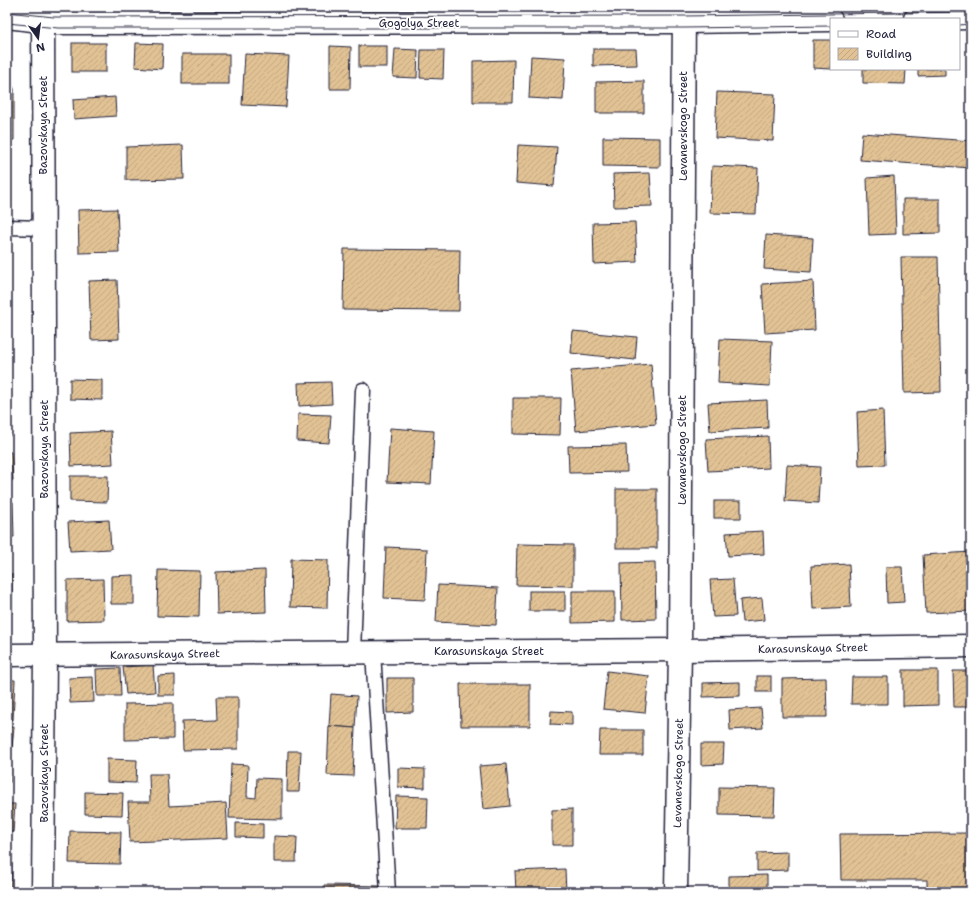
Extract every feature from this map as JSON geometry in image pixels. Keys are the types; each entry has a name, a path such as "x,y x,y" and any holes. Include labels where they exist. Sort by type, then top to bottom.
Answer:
{"street":[{"name":"Gogolya Street","path":"7,17 43,14 58,23 684,15 830,20"},
{"name":"Bazovskaya Street","path":"43,14 45,656 44,892"},
{"name":"Levanevskogo Street","path":"676,892 680,650 684,15"},
{"path":"960,18 971,18"},
{"name":"Karasunskaya Street","path":"7,655 45,656 971,646"}],"lane":[{"path":"7,227 43,228"},
{"path":"363,390 363,652 388,892"}],"building":[{"path":"813,40 830,40 830,69 813,68"},
{"path":"72,43 106,43 106,72 72,72"},
{"path":"136,43 163,44 162,69 135,67"},
{"path":"330,46 351,47 350,89 330,89"},
{"path":"359,46 387,46 387,67 359,67"},
{"path":"395,49 418,50 417,78 393,77"},
{"path":"593,49 636,49 637,65 593,66"},
{"path":"421,50 444,50 443,79 420,78"},
{"path":"182,54 229,54 229,84 182,84"},
{"path":"245,54 289,56 286,107 242,105"},
{"path":"531,56 565,58 563,100 529,98"},
{"path":"514,60 513,102 473,102 473,61"},
{"path":"863,70 906,70 905,84 863,83"},
{"path":"918,70 945,70 945,75 918,76"},
{"path":"7,74 14,89 14,140 7,140"},
{"path":"644,81 644,113 596,113 596,82"},
{"path":"717,92 775,94 773,141 715,138"},
{"path":"115,97 116,116 74,119 73,100"},
{"path":"862,133 971,141 971,168 860,160"},
{"path":"603,137 660,138 660,167 603,166"},
{"path":"183,145 184,179 126,180 126,147"},
{"path":"518,145 557,147 554,186 516,183"},
{"path":"7,156 10,202 7,202"},
{"path":"712,166 758,168 756,214 710,213"},
{"path":"650,173 652,206 614,207 613,174"},
{"path":"894,176 896,234 869,235 867,178"},
{"path":"903,199 940,199 940,233 903,234"},
{"path":"117,209 119,252 79,253 78,210"},
{"path":"635,222 637,262 594,264 593,223"},
{"path":"766,235 813,238 811,272 764,269"},
{"path":"344,249 460,250 459,311 343,310"},
{"path":"901,257 938,257 941,392 904,393"},
{"path":"117,280 119,339 91,340 89,281"},
{"path":"813,281 815,330 765,333 762,284"},
{"path":"573,331 637,337 635,360 571,353"},
{"path":"720,339 772,341 770,386 718,383"},
{"path":"651,364 656,424 576,431 571,371"},
{"path":"70,379 102,380 102,400 70,399"},
{"path":"331,382 332,404 299,406 298,383"},
{"path":"513,398 561,398 560,435 513,434"},
{"path":"767,400 768,428 710,431 708,403"},
{"path":"7,406 9,406 10,436 7,436"},
{"path":"883,410 885,465 859,466 857,412"},
{"path":"298,414 331,415 329,443 297,441"},
{"path":"390,428 434,431 431,484 387,482"},
{"path":"111,431 113,464 71,466 70,433"},
{"path":"768,436 769,468 708,471 706,439"},
{"path":"626,445 627,472 569,473 568,446"},
{"path":"7,452 11,452 13,480 7,481"},
{"path":"787,465 820,467 818,503 785,501"},
{"path":"70,476 108,476 107,502 70,501"},
{"path":"616,489 657,489 657,548 616,548"},
{"path":"714,501 741,501 741,518 714,518"},
{"path":"7,502 13,502 14,537 7,537"},
{"path":"109,520 111,549 70,551 68,522"},
{"path":"763,531 764,554 728,556 726,533"},
{"path":"517,544 573,545 573,586 516,585"},
{"path":"386,547 427,549 425,600 384,598"},
{"path":"971,552 971,611 926,613 923,555"},
{"path":"291,559 328,560 327,608 290,607"},
{"path":"655,562 656,619 622,620 621,563"},
{"path":"849,564 851,607 813,609 811,566"},
{"path":"886,567 902,567 904,602 887,603"},
{"path":"158,570 200,571 199,617 157,616"},
{"path":"265,570 266,612 217,614 216,572"},
{"path":"7,574 12,574 12,613 7,612"},
{"path":"134,575 134,604 111,604 111,576"},
{"path":"103,579 104,620 67,621 67,580"},
{"path":"733,579 736,616 713,617 710,580"},
{"path":"438,585 498,588 496,625 436,622"},
{"path":"529,591 565,591 565,611 529,611"},
{"path":"572,591 615,591 615,622 572,623"},
{"path":"762,598 764,620 742,622 740,600"},
{"path":"153,665 155,692 126,694 123,667"},
{"path":"120,668 121,696 97,696 96,669"},
{"path":"903,670 938,670 938,705 903,706"},
{"path":"607,671 649,676 645,713 603,709"},
{"path":"953,671 971,671 971,707 954,707"},
{"path":"175,675 175,695 158,695 158,676"},
{"path":"757,676 771,676 771,692 757,692"},
{"path":"93,677 94,702 70,703 69,678"},
{"path":"852,677 888,677 888,704 851,704"},
{"path":"387,678 413,678 413,712 387,713"},
{"path":"826,678 827,717 782,717 782,679"},
{"path":"7,680 15,680 13,720 7,719"},
{"path":"740,682 740,696 703,697 703,683"},
{"path":"460,684 530,684 530,726 461,726"},
{"path":"331,694 357,696 355,728 329,726"},
{"path":"216,697 238,697 238,749 183,750 182,721 217,720"},
{"path":"173,703 173,739 125,740 125,704"},
{"path":"761,708 763,728 730,730 729,710"},
{"path":"551,711 572,712 572,725 550,724"},
{"path":"329,726 355,728 353,776 327,775"},
{"path":"7,727 14,727 12,747 7,746"},
{"path":"600,730 643,730 643,755 599,755"},
{"path":"701,744 724,744 723,764 701,765"},
{"path":"288,751 301,751 299,792 287,792"},
{"path":"107,759 137,760 136,783 107,782"},
{"path":"7,761 10,761 10,782 7,782"},
{"path":"231,764 248,765 247,797 256,798 257,778 282,779 282,819 229,818"},
{"path":"506,764 510,806 483,809 479,766"},
{"path":"398,768 425,769 425,788 398,787"},
{"path":"149,774 167,774 169,806 226,803 228,838 130,842 128,802 150,802"},
{"path":"719,787 775,788 774,816 719,815"},
{"path":"85,792 123,793 122,815 85,814"},
{"path":"396,796 428,797 427,828 395,828"},
{"path":"7,804 15,804 13,832 7,832"},
{"path":"572,809 572,845 552,845 552,810"},
{"path":"236,823 263,824 263,838 236,837"},
{"path":"70,831 121,832 120,864 69,863"},
{"path":"970,833 971,892 927,892 927,880 841,880 840,834"},
{"path":"274,836 297,837 296,862 274,862"},
{"path":"788,852 788,870 757,871 757,853"},
{"path":"7,853 12,853 11,887 7,887"},
{"path":"565,869 566,892 516,892 515,871"},
{"path":"767,875 767,888 729,889 729,876"},
{"path":"324,885 380,886 380,892 324,892"},
{"path":"184,888 204,888 204,892 184,892"}],"tram line":[{"path":"7,12 54,17 684,16 971,12"},
{"path":"7,23 58,28 684,28 830,26"},
{"path":"960,25 971,24"}]}
